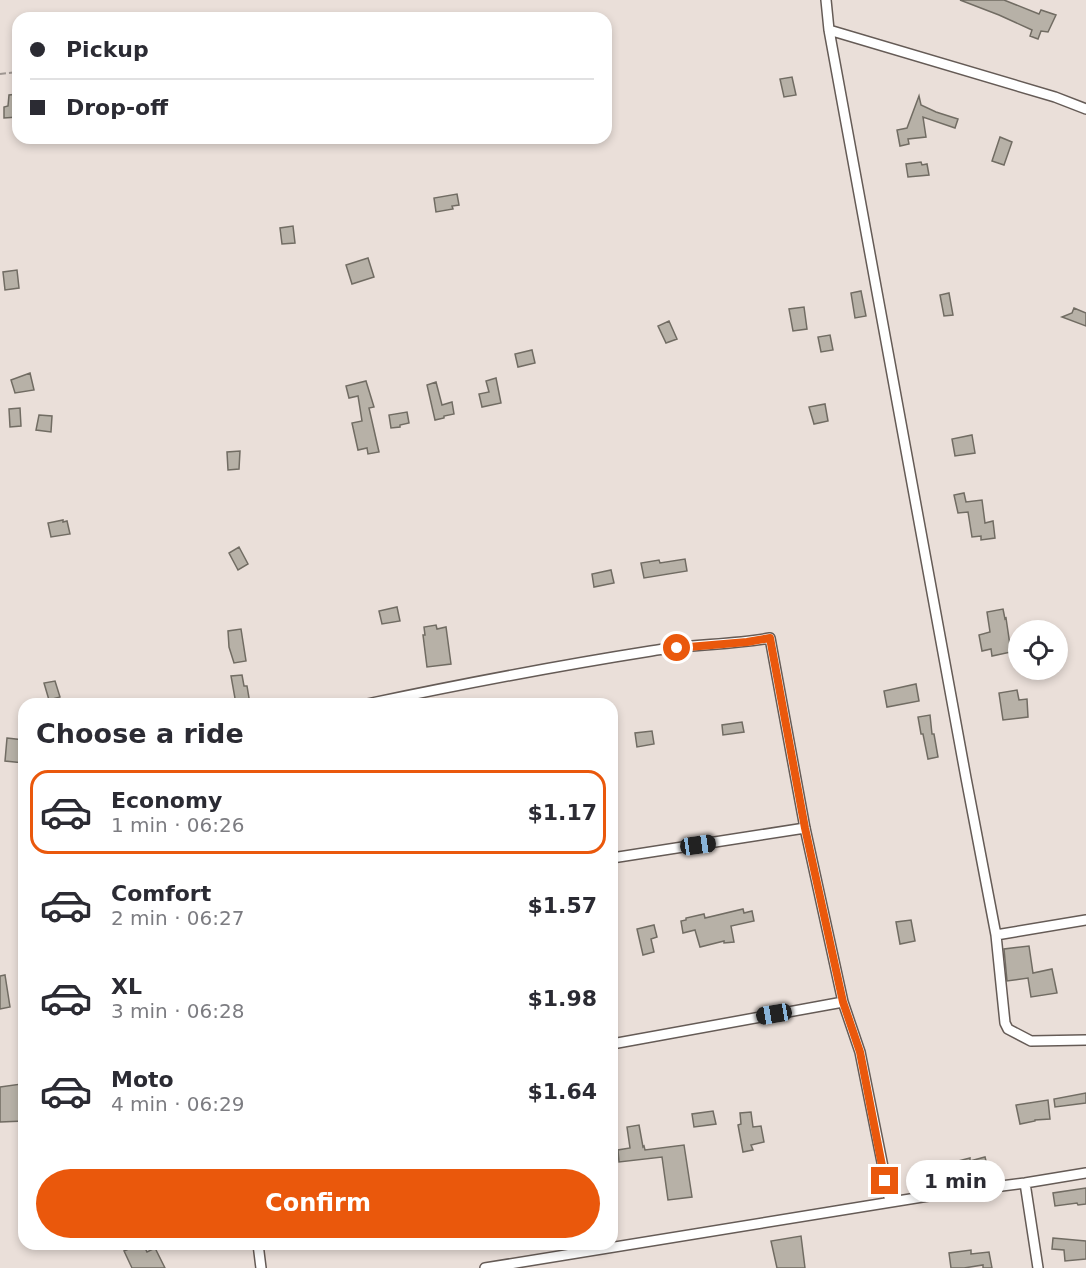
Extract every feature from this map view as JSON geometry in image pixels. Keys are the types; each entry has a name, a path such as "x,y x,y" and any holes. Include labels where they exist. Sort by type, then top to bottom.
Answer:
{"street":[{"path":"826,0 829,30 996,935 1005,1023 1008,1029 1030,1041 1086,1040"},
{"path":"829,30 1055,97 1086,109"},
{"path":"395,698 654,650 770,638 805,828 843,1002 860,1052 890,1202"},
{"path":"618,857 805,828"},
{"path":"996,935 1086,920"},
{"path":"618,1043 843,1002"},
{"path":"618,1248 890,1202 1086,1173"},
{"path":"1025,1183 1038,1268"},
{"path":"259,1250 261,1268"},
{"path":"485,1268 604,1250"}],"building":[{"path":"960,0 1004,0 1039,14 1041,10 1056,15 1048,32 1041,31 1038,39 1030,36 1032,30"},
{"path":"792,77 796,95 784,97 780,79"},
{"path":"9,95 12,95 12,117 4,118 4,107 8,106"},
{"path":"919,96 921,105 958,119 955,128 923,117 926,137 908,139 909,144 900,146 897,130 907,128"},
{"path":"1000,137 1012,142 1004,165 992,161"},
{"path":"921,162 922,165 927,164 929,175 908,177 906,164"},
{"path":"457,194 459,205 452,206 453,209 436,212 434,198"},
{"path":"293,226 295,243 282,244 280,228"},
{"path":"368,258 374,277 352,284 346,265"},
{"path":"17,270 19,288 5,290 3,272"},
{"path":"861,291 866,316 855,318 851,293"},
{"path":"949,293 953,315 944,316 940,295"},
{"path":"804,307 807,329 793,331 789,309"},
{"path":"1074,308 1086,313 1086,326 1062,317 1072,313"},
{"path":"669,321 677,339 666,343 658,326"},
{"path":"830,335 833,350 821,352 818,337"},
{"path":"532,350 535,363 518,367 515,354"},
{"path":"30,373 34,390 15,393 11,380"},
{"path":"496,378 501,403 482,407 479,394 489,392 486,381"},
{"path":"366,381 374,407 369,408 379,452 368,454 367,448 358,450 352,423 362,421 358,396 349,398 346,386"},
{"path":"436,382 442,405 452,402 454,414 435,420 427,385"},
{"path":"825,404 828,421 814,424 809,407"},
{"path":"20,408 21,426 10,427 9,409"},
{"path":"407,412 409,423 391,428 389,415"},
{"path":"39,415 52,416 51,432 36,430"},
{"path":"972,435 975,453 955,456 952,439"},
{"path":"240,451 239,469 228,470 227,452"},
{"path":"964,493 966,502 982,500 985,523 993,521 995,538 981,540 981,536 972,537 968,512 958,513 954,495"},
{"path":"63,520 63,522 67,521 70,534 51,537 48,523"},
{"path":"239,547 248,564 238,570 229,553"},
{"path":"685,559 687,571 644,578 641,563"},
{"path":"611,570 614,583 594,587 592,574"},
{"path":"397,607 400,621 382,624 379,611"},
{"path":"1003,609 1008,632 1008,653 992,656 991,649 982,651 979,635 990,632 987,612"},
{"path":"436,625 437,629 446,627 451,664 427,667 424,627"},
{"path":"241,629 246,661 234,663 229,647 228,631"},
{"path":"242,675 249,698 235,698 231,676"},
{"path":"55,681 60,697 48,698 44,683"},
{"path":"916,684 919,701 887,707 884,691"},
{"path":"1017,690 1019,700 1027,699 1028,717 1003,720 999,693"},
{"path":"930,715 938,757 928,759 918,717"},
{"path":"742,722 744,732 723,735 722,725"},
{"path":"652,731 654,744 637,747 635,733"},
{"path":"7,738 18,739 18,762 5,761"},
{"path":"743,909 744,913 752,911 754,921 731,926 734,942 724,943 724,941 700,947 695,930 683,933 681,921 686,918 704,914 705,918"},
{"path":"911,920 915,941 900,944 896,922"},
{"path":"654,925 657,937 651,939 654,952 643,955 637,929"},
{"path":"1029,946 1033,973 1052,969 1057,993 1031,997 1028,978 1007,981 1004,949"},
{"path":"5,975 10,1007 0,1009 0,976"},
{"path":"18,1084 18,1121 0,1122 0,1087"},
{"path":"1086,1093 1086,1103 1055,1107 1054,1099"},
{"path":"1048,1100 1050,1119 1020,1124 1016,1105"},
{"path":"713,1111 716,1124 694,1127 692,1114"},
{"path":"751,1112 753,1127 761,1126 764,1142 751,1145 753,1150 743,1152 738,1125 741,1124 740,1113"},
{"path":"639,1125 645,1150 684,1145 692,1197 668,1200 662,1157 619,1162 618,1150 630,1148 627,1127"},
{"path":"985,1157 988,1169 961,1176 958,1161"},
{"path":"1086,1188 1086,1204 1055,1206 1053,1193"},
{"path":"801,1236 805,1268 777,1268 771,1241"},
{"path":"1053,1238 1086,1241 1086,1259 1065,1261 1064,1250 1052,1249"},
{"path":"156,1250 165,1268 132,1268 124,1251"},
{"path":"971,1250 971,1254 989,1252 992,1268 983,1268 983,1265 951,1268 949,1253"}],"route":[{"path":"677,648 770,638 805,828 843,1002 860,1052 885,1181"}]}
